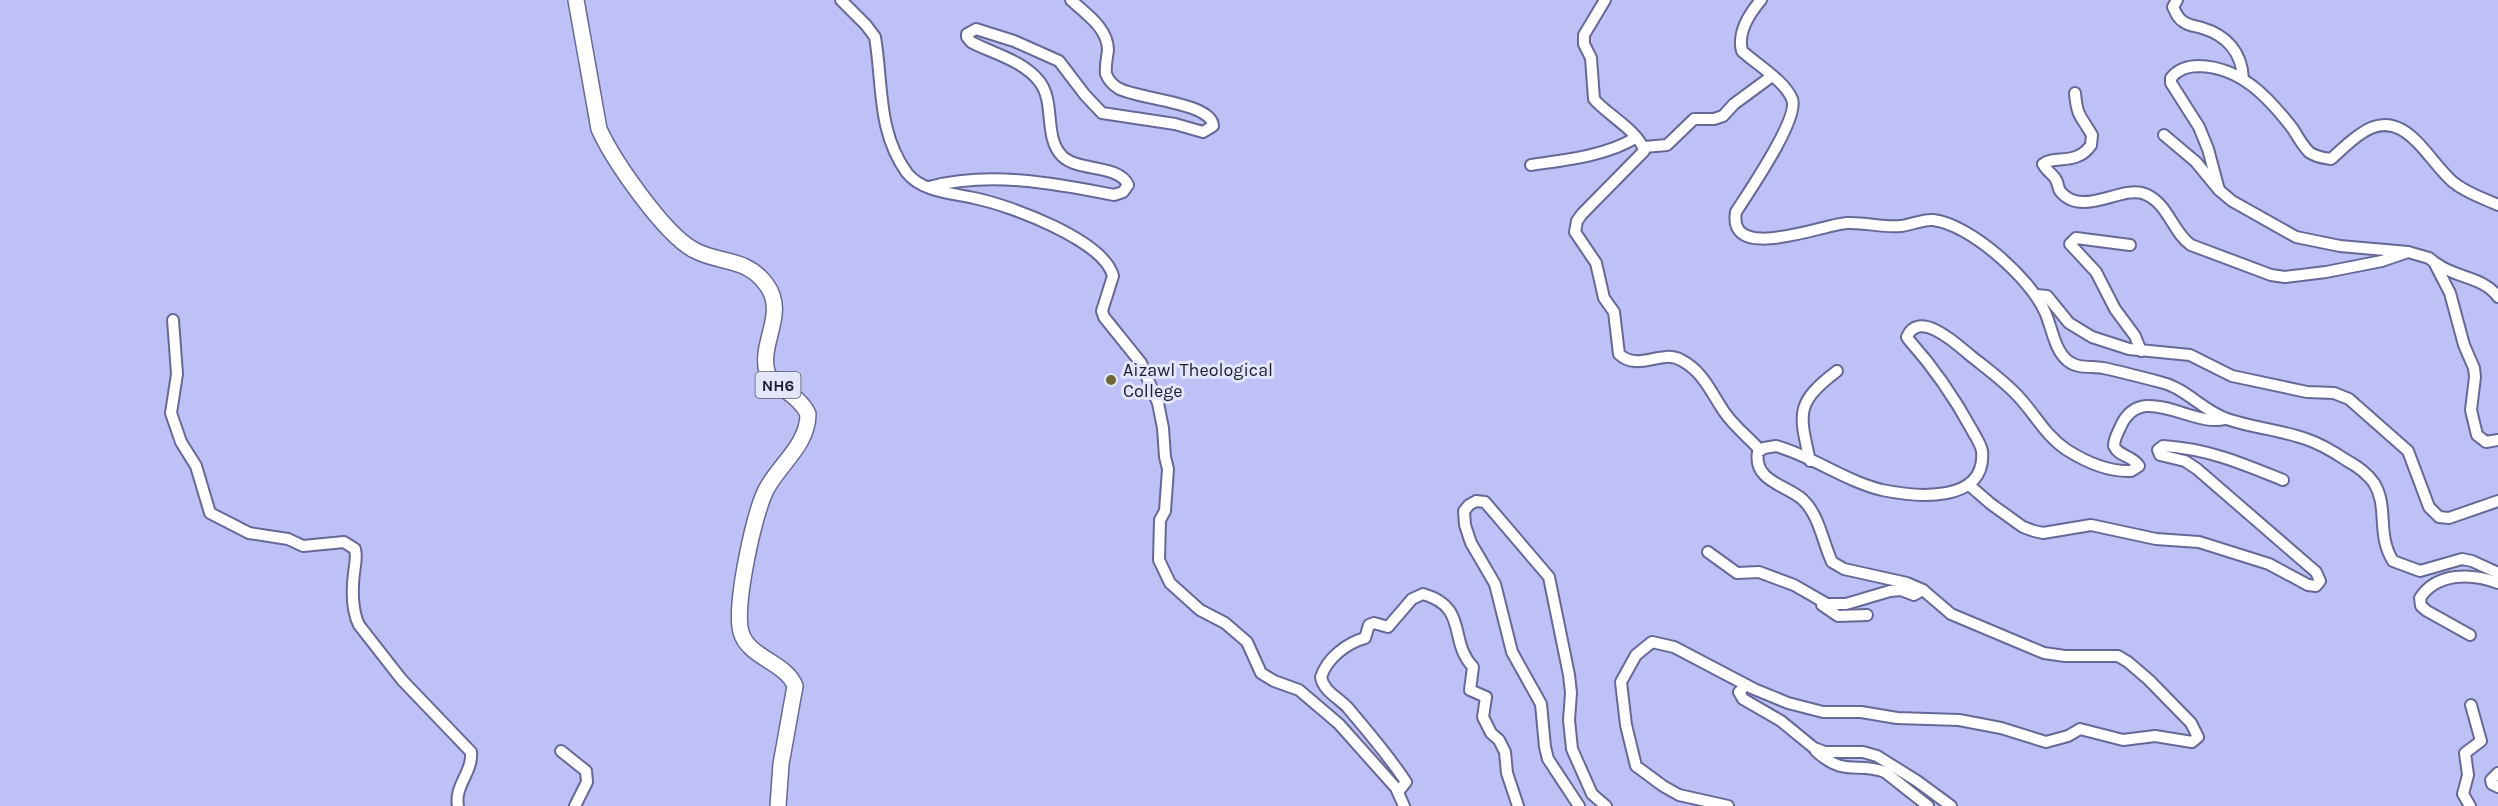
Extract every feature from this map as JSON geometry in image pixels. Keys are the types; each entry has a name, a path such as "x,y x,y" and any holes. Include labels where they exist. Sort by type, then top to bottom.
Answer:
{"highway":[{"name":"NH6","path":"576,0 599,129 607,147 646,200 682,241 694,250 746,265 768,285 774,298 776,311 766,362 767,374 770,379 796,397 808,414 805,436 767,488 763,498 751,543 738,614 744,639 791,679 795,686 781,764 778,806"}],"street":[{"path":"841,0 875,37 883,117 888,138 907,173 914,180 929,187 1011,208 1084,243 1106,261 1113,276 1102,311 1104,317 1141,363 1158,404 1163,428 1168,469 1165,511 1160,520 1158,541 1159,560 1163,571 1176,591 1200,610 1225,623 1247,642 1261,673 1274,681 1299,690 1339,724 1399,791 1404,806"},
{"path":"929,187 954,181 1023,181 1053,183 1114,195 1122,192 1128,185 1120,175 1071,162 1063,157 1053,142 1046,96 1041,84 1015,62 971,42 967,34 976,29 1014,41 1059,61 1102,113 1175,124 1203,132 1213,126 1210,118 1200,111 1159,98 1138,97 1116,87 1106,74 1108,50 1105,36 1071,0"},
{"path":"1605,0 1584,35 1584,44 1590,58 1594,99 1644,147 1667,145 1694,119 1714,119 1723,116 1734,104 1772,76"},
{"path":"1761,0 1746,22 1740,45 1742,51 1772,76 1792,98 1793,113 1775,150 1736,212 1736,225 1748,238 1767,240 1846,223 1900,226 1932,220 1951,225 1998,255 2025,280 2037,295 2058,347 2067,360 2082,366 2101,368 2174,385 2225,419 2306,439 2326,447 2359,467 2374,484 2380,496 2384,542 2393,561 2420,571 2462,559 2498,573"},
{"path":"2177,0 2173,7 2185,24 2219,33 2233,48 2240,62 2243,79"},
{"path":"2219,190 2208,149 2199,127 2172,87 2171,78 2179,70 2194,66 2219,69 2243,79 2263,94 2311,153 2331,159 2359,134 2378,127 2392,126 2415,137 2444,174 2458,187 2498,205"},
{"path":"2075,93 2077,111 2081,121 2092,135 2091,145 2088,150 2074,158 2047,161 2043,164 2056,180 2060,191 2071,198 2093,202 2128,193 2145,194 2160,205 2177,228 2181,239 2191,245 2278,276 2326,272 2382,261 2408,252"},
{"path":"2164,135 2196,162 2219,190 2232,201 2296,237 2340,246 2421,255 2451,273 2496,290"},
{"path":"1531,165 1610,149 1627,144 1635,138"},
{"path":"1644,147 1642,155 1582,214 1575,226 1577,236 1596,264 1604,298 1614,312 1618,352 1624,359 1637,362 1673,357 1685,362 1703,377 1736,427 1760,450"},
{"path":"2130,245 2076,238 2070,244 2096,272 2115,309 2135,336 2141,351"},
{"path":"2434,262 2450,293 2464,345 2474,368 2471,411 2477,435 2486,442 2498,441"},
{"path":"2037,295 2047,296 2053,301 2063,316 2077,330 2111,343 2141,351 2190,356 2232,376 2307,392 2334,393 2349,399 2408,450 2429,507 2439,517 2449,518 2472,508 2498,501"},
{"path":"173,320 177,374 171,413 181,442 196,466 210,513 249,533 288,539 303,546 344,542 356,549 353,589 355,615 359,625 402,680 471,752 466,775 458,789 458,806"},
{"path":"1760,450 1776,446 1876,488 1917,496 1950,492 1969,485 1982,469 1981,448 1953,396 1928,360 1909,340 1909,333 1915,327 1927,327 1949,338 2015,393 2047,432 2062,446 2107,470 2131,471 2139,466 2131,458 2119,453 2114,446 2126,415 2136,407 2173,410 2212,421 2225,419"},
{"path":"1810,460 1801,421 1804,406 1817,387 1837,371"},
{"path":"1969,485 1992,504 2034,531 2043,532 2091,525 2156,539 2199,542 2270,564 2308,585 2316,586 2320,581 2316,572 2197,469 2185,461 2162,456 2158,450 2163,446 2193,448 2232,459 2283,480"},
{"path":"1728,806 1679,795 1636,766 1626,725 1621,682 1636,655 1652,642 1674,647 1746,685 1788,703 1823,712 1861,712 1897,718 1959,720 2001,728 2046,742 2068,736 2080,729 2123,740 2155,736 2192,742 2198,737 2192,723 2149,680 2118,656 2065,656 2044,653 1951,614 1923,590 1887,577 1845,569 1832,562 1814,515 1802,498 1765,476 1758,460 1760,450"},
{"path":"1579,806 1548,759 1541,704 1512,652 1494,584 1471,543 1465,525 1464,511 1468,505 1476,501 1485,502 1549,577 1569,675 1571,693 1569,720 1572,749 1592,794 1606,806"},
{"path":"1708,552 1737,573 1759,572 1794,585 1838,616 1867,615"},
{"path":"2470,635 2427,612 2421,606 2420,598 2430,586 2454,577 2479,578 2498,583"},
{"path":"1818,600 1827,604 1841,605 1880,593 1901,590 1914,595 1923,590"},
{"path":"1399,791 1406,782 1401,774 1346,706 1326,688 1321,677 1326,666 1336,654 1356,640 1365,638 1369,625 1374,623 1384,628 1388,627 1412,599 1423,594 1434,597 1453,615 1463,654 1473,667 1470,690 1486,698 1483,717 1505,752 1507,773 1518,806"},
{"path":"1746,685 1739,692 1743,699 1781,721 1826,759 1840,767 1877,769 1885,772 1928,806"},
{"path":"2470,806 2463,794 2468,775 2465,754 2467,750 2481,742 2471,705"},
{"path":"1814,748 1825,752 1863,752 1877,756 1917,780 1951,806"},
{"path":"561,751 586,771 587,782 575,806"},
{"path":"2498,773 2491,780 2492,784 2498,788"}],"place":[{"name":"Aizawl Theological College","path":"1111,380"}]}
